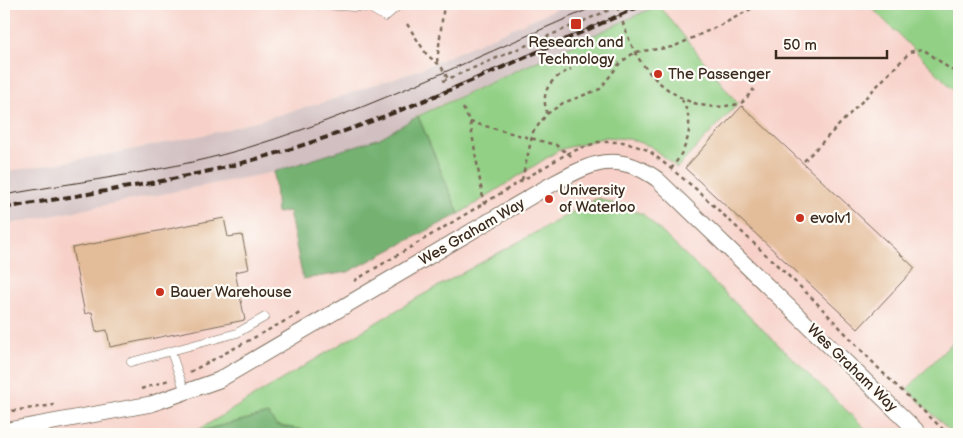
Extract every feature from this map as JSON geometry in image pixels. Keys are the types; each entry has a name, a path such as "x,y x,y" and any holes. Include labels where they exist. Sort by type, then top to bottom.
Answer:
{"street":[{"name":"Wes Graham Way","path":"4,431 151,404 219,380 547,187 586,166 611,161 626,163 644,170 657,179 920,434"}],"lane":[{"path":"308,4 370,8 385,18 400,4"},
{"path":"131,362 237,333 265,317"},
{"path":"171,352 185,392"}],"path":[{"path":"437,62 444,4"},
{"path":"522,181 533,132 547,114 563,103 600,89 626,57 635,52 673,47 725,24 760,4"},
{"path":"443,81 622,5"},
{"path":"617,7 635,52 655,79 681,98 706,106 723,107 740,104 754,89"},
{"path":"407,24 427,55 437,62 448,79"},
{"path":"804,161 910,52 922,49 933,55 943,66 959,74"},
{"path":"547,114 544,104 546,91 553,78 571,69"},
{"path":"672,169 686,146 690,133 688,114 681,98"},
{"path":"463,108 470,122 484,204"},
{"path":"470,122 556,145 574,158"}],"shaded area":[{"path":"4,4 567,4 418,70 328,101 217,132 106,155 4,172"},
{"path":"567,4 661,4 418,115 380,138 274,172 4,225 4,172 106,155 217,132 328,101 418,70"},
{"name":"University of Waterloo","path":"661,4 959,4 959,434 4,434 4,225 274,172 380,138 418,116"}],"green space":[{"path":"868,4 959,4 959,95"},
{"path":"659,5 738,104 677,168 650,146 629,139 606,137 559,150 459,214 418,116"},
{"path":"418,116 459,214 348,272 303,279 289,211 277,213 274,172 380,138"},
{"path":"598,198 643,214 871,434 323,434 276,425 268,414 195,432 417,298"},
{"path":"959,336 959,434 953,434 907,389"},
{"path":"268,414 276,425 323,434 187,434"}],"building":[{"name":"evolv1","path":"742,106 915,268 858,329 685,168"},
{"name":"Bauer Warehouse","path":"224,218 228,237 242,235 249,269 235,272 245,320 110,347 107,330 96,332 92,312 85,314 72,248"}],"tram line":[{"path":"4,195 161,169 253,146 342,115 601,4"},
{"path":"430,97 640,6"}],"railway":[{"path":"4,208 197,174 309,143 407,108 645,4"}],"place":[{"name":"Research and Technology","path":"576,24"},
{"name":"The Passenger","path":"658,74"},
{"name":"University of Waterloo","path":"549,199"},
{"name":"evolv1","path":"800,218"},
{"name":"Bauer Warehouse","path":"160,292"}]}
